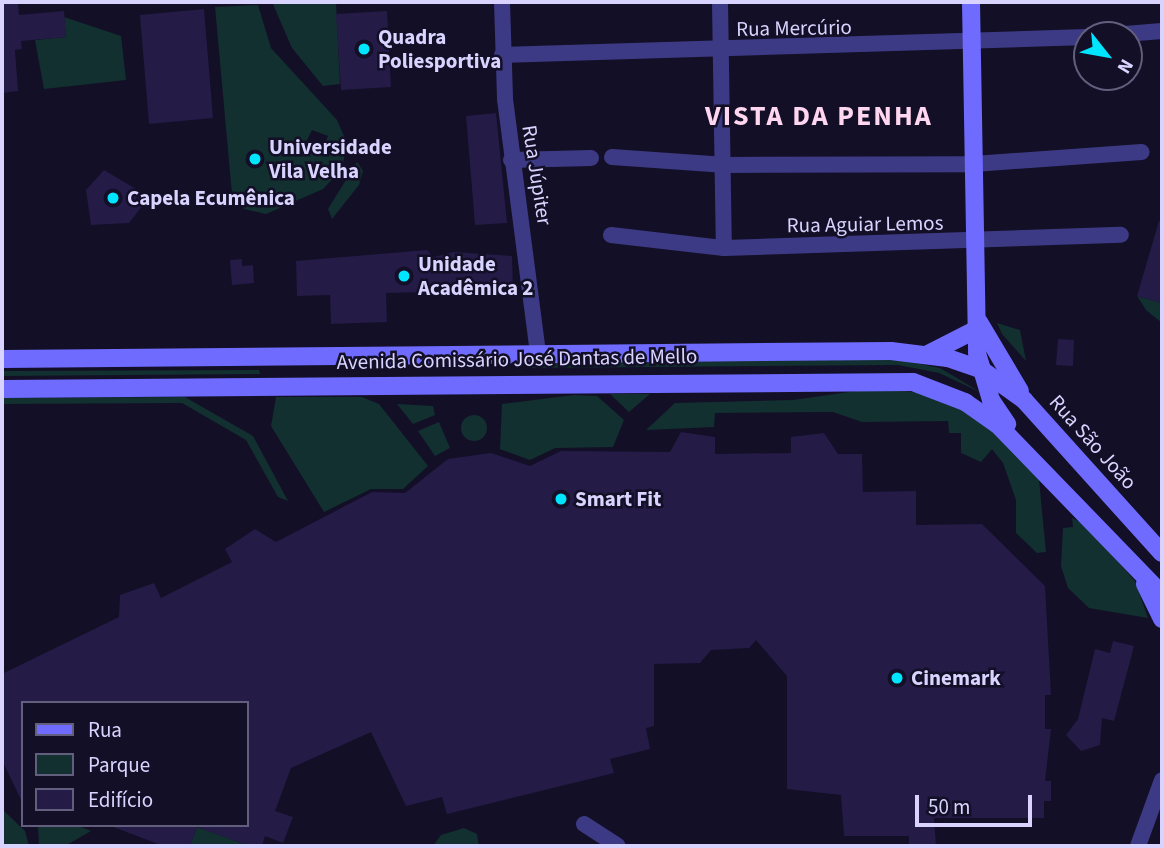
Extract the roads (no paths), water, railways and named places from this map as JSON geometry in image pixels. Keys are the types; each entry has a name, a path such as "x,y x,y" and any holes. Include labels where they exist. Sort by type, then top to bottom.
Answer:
{"main road":[{"path":"971,2 977,323 982,370 991,400 1015,440 1162,594"},
{"path":"925,354 977,323"},
{"path":"977,323 1024,400"},
{"name":"Avenida Comissário José Dantas de Mello","path":"2,359 925,354 982,370"},
{"path":"263,383 278,369 322,368 352,358"},
{"name":"Rua São João","path":"982,370 1024,400 1162,553"},
{"name":"Avenida Comissário José Dantas de Mello","path":"2,389 263,383 891,380 956,398 1015,440"},
{"path":"1135,565 1162,619"}],"street":[{"name":"Rua Júpiter","path":"502,2 502,55 511,160 538,354"},
{"path":"720,2 726,165 724,248"},
{"path":"1143,33 1162,31"},
{"name":"Rua Mercúrio","path":"502,55 972,46 1073,38"},
{"path":"612,157 726,165 974,164 1142,152"},
{"path":"511,160 591,158"},
{"name":"Rua Aguiar Lemos","path":"611,235 724,248 974,244 1121,235"},
{"path":"1138,846 1162,780"},
{"path":"584,824 618,846"}],"place":[{"name":"Quadra Poliesportiva","path":"364,49"},
{"name":"Universidade Vila Velha","path":"255,159"},
{"name":"Capela Ecumênica","path":"113,198"},
{"name":"Unidade Acadêmica 2","path":"404,276"},
{"name":"Smart Fit","path":"561,499"},
{"name":"Cinemark","path":"897,678"}],"district":[{"name":"VISTA DA PENHA","path":"819,116"}]}
